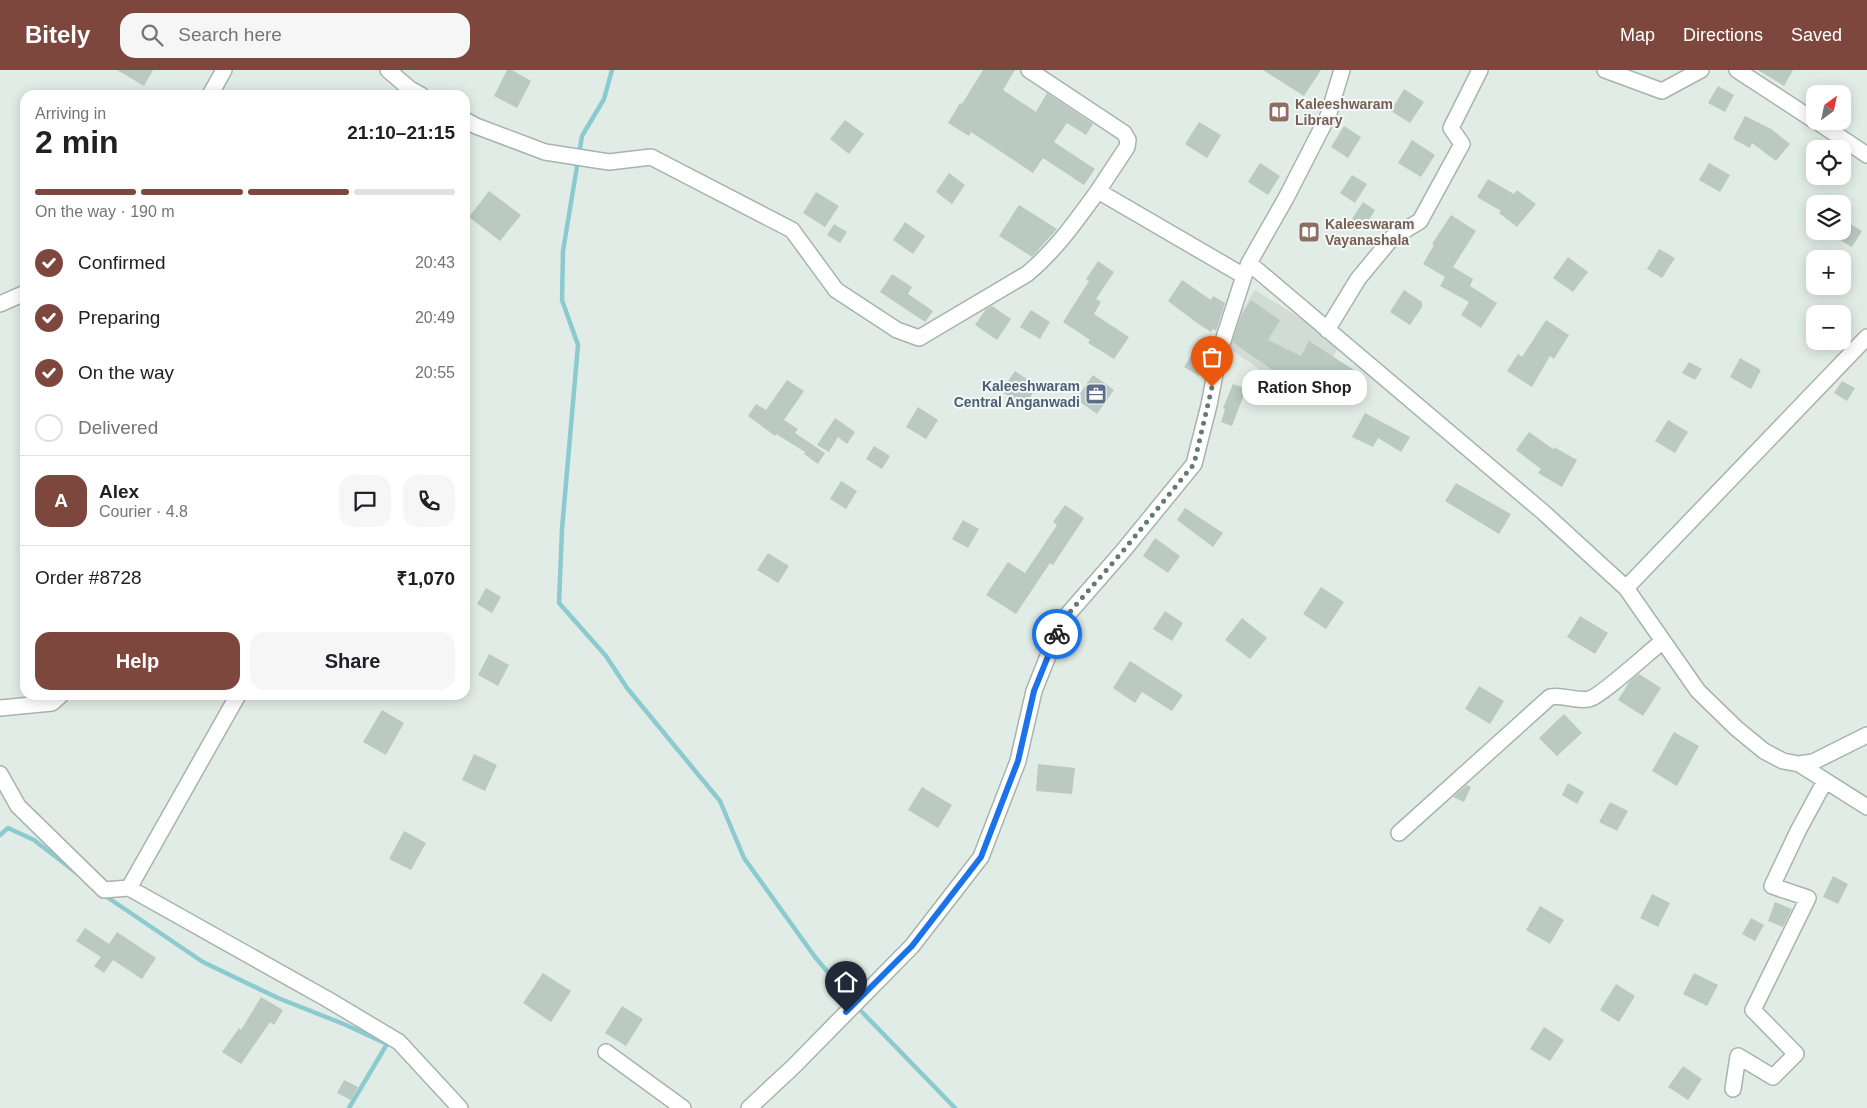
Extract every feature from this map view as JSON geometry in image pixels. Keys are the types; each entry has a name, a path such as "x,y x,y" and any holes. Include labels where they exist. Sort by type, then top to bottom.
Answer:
{"street":[{"path":"213,90 224,70"},
{"path":"388,70 413,90"},
{"path":"470,123 545,152 609,162 651,157 792,230 836,290 897,330 919,338 1026,274 1042,261 1063,238 1127,148 1128,140 1124,132 1029,70"},
{"path":"749,1108 794,1066 912,946 981,857 1018,761 1034,691 1062,621 1123,551 1194,464 1209,405 1219,353 1246,270 1328,116 1342,70"},
{"path":"1327,330 1358,279 1392,238 1420,221 1462,144 1452,128 1480,70"},
{"path":"1605,70 1662,91 1701,70"},
{"path":"1737,70 1806,115"},
{"path":"1829,130 1867,155"},
{"path":"1098,191 1246,270 1327,330 1543,512 1626,588 1698,691 1736,728 1764,751 1783,761 1800,764 1813,762 1867,735"},
{"path":"0,304 20,295"},
{"path":"1626,588 1867,337"},
{"path":"1399,833 1550,697 1556,696 1572,700 1592,699 1663,640"},
{"path":"0,708 52,703 55,700"},
{"path":"129,888 235,700"},
{"path":"1800,764 1867,807"},
{"path":"0,774 18,806 104,890 129,888 327,999 399,1042 460,1108"},
{"path":"1733,1089 1738,1056 1773,1077 1796,1054 1753,1010 1808,898 1772,886 1798,831 1825,781"},
{"path":"606,1052 683,1108"}],"shaded area":[{"path":"1255,290 1341,343 1307,403 1222,343"}],"building":[{"path":"117,70 153,70 144,86"},
{"path":"507,70 512,70 531,81 517,108 494,96"},
{"path":"983,70 1015,70 1003,90 1036,112 1047,93 1093,124 1086,135 1067,123 1054,142 1095,169 1084,185 1043,158 1033,173 971,132 969,136 948,123"},
{"path":"1263,70 1321,70 1304,96"},
{"path":"1758,70 1793,70 1784,86"},
{"path":"1718,86 1734,95 1725,112 1708,103"},
{"path":"1404,89 1424,102 1410,123 1391,111"},
{"path":"1745,116 1771,129 1790,144 1776,161 1752,143 1750,148 1733,139"},
{"path":"845,120 864,134 849,154 830,139"},
{"path":"1199,122 1221,135 1207,158 1185,144"},
{"path":"1344,126 1361,137 1348,158 1331,147"},
{"path":"1412,140 1435,155 1421,177 1398,163"},
{"path":"1260,163 1280,176 1268,195 1248,182"},
{"path":"1709,163 1730,175 1720,192 1699,180"},
{"path":"949,173 965,185 952,204 936,192"},
{"path":"1352,175 1367,184 1355,203 1340,193"},
{"path":"1488,179 1514,194 1517,190 1536,204 1517,227 1499,213 1501,211 1477,197"},
{"path":"489,191 521,215 500,241 470,218"},
{"path":"816,192 839,206 825,227 803,213"},
{"path":"1363,202 1375,210 1363,230 1350,222"},
{"path":"1019,205 1057,229 1032,257 999,236"},
{"path":"1451,215 1476,231 1453,267 1473,279 1470,286 1497,303 1481,328 1461,315 1469,302 1440,286 1445,277 1423,264 1434,245 1432,244"},
{"path":"905,222 925,236 913,254 893,240"},
{"path":"834,224 847,232 840,243 827,235"},
{"path":"1851,225 1862,231 1852,247 1840,240 1851,240"},
{"path":"1659,249 1675,258 1662,278 1647,269"},
{"path":"1568,257 1588,272 1573,292 1553,278"},
{"path":"1098,261 1114,272 1096,299 1101,302 1094,314 1129,337 1114,359 1088,343 1090,340 1063,322 1089,281 1086,279"},
{"path":"892,274 912,287 908,294 933,311 925,322 880,292"},
{"path":"1182,280 1211,300 1213,296 1225,303 1216,331 1213,329 1211,332 1168,301"},
{"path":"1404,290 1422,302 1422,307 1410,325 1390,312"},
{"path":"1251,300 1280,320 1268,340 1301,356 1309,341 1357,372 1346,390 1311,369 1299,391 1286,379 1232,342 1242,314"},
{"path":"992,306 1011,319 997,340 975,325 986,309"},
{"path":"1031,310 1050,322 1040,339 1020,327"},
{"path":"1546,320 1569,335 1554,359 1550,356 1532,387 1507,371 1518,354 1522,357"},
{"path":"1196,348 1209,356 1208,362 1199,376 1184,367"},
{"path":"1740,358 1761,370 1751,389 1730,377"},
{"path":"1689,362 1702,369 1695,380 1682,373"},
{"path":"1015,371 1037,386 1024,407 1001,391"},
{"path":"1093,375 1114,390 1097,414 1076,399"},
{"path":"787,380 804,391 784,420 798,429 795,433 825,453 818,464 804,454 805,452 776,434 775,436 748,416 756,404 766,410"},
{"path":"1842,381 1855,388 1847,401 1834,393"},
{"path":"1233,384 1246,389 1232,426 1221,422 1225,409 1223,408"},
{"path":"918,407 938,420 926,439 906,427"},
{"path":"1365,413 1410,437 1401,452 1378,438 1373,447 1352,437"},
{"path":"835,418 855,432 847,444 838,437 829,452 817,445"},
{"path":"1668,420 1688,432 1675,453 1655,441"},
{"path":"1529,432 1553,449 1554,447 1577,460 1562,487 1538,473 1541,469 1516,450"},
{"path":"874,446 890,456 882,469 866,459"},
{"path":"841,481 857,491 846,509 830,499"},
{"path":"1456,483 1511,514 1499,534 1445,501"},
{"path":"1065,505 1084,518 1053,565 1050,563 1016,614 986,595 1008,562 1025,573 1057,525 1053,522"},
{"path":"1185,508 1223,533 1213,547 1177,520"},
{"path":"963,520 979,529 968,548 952,539"},
{"path":"1155,538 1180,556 1168,573 1143,556"},
{"path":"768,553 789,566 778,583 757,570"},
{"path":"1321,587 1344,602 1326,629 1303,614"},
{"path":"486,588 501,597 492,613 477,604"},
{"path":"1165,611 1183,623 1172,641 1153,629"},
{"path":"1580,616 1608,633 1595,654 1567,637"},
{"path":"1242,618 1267,638 1250,659 1225,640"},
{"path":"489,654 509,665 498,686 478,675"},
{"path":"1130,661 1183,695 1172,711 1142,692 1135,703 1113,688"},
{"path":"1639,674 1661,688 1643,716 1618,700 1630,681"},
{"path":"1479,686 1504,701 1490,724 1465,709"},
{"path":"382,710 404,723 386,755 363,742"},
{"path":"1564,714 1582,733 1557,756 1539,738"},
{"path":"1674,732 1699,746 1677,786 1652,771"},
{"path":"474,754 497,765 485,791 462,780"},
{"path":"1038,764 1075,768 1072,794 1036,791"},
{"path":"1568,783 1584,792 1577,804 1562,795"},
{"path":"1467,785 1471,787 1464,802 1453,797"},
{"path":"922,787 952,805 938,828 908,810"},
{"path":"1610,802 1628,811 1617,831 1599,822"},
{"path":"404,831 426,843 411,870 389,859"},
{"path":"1833,876 1848,884 1838,904 1823,897"},
{"path":"1652,894 1670,903 1658,927 1640,918"},
{"path":"1775,902 1792,909 1783,927 1768,921"},
{"path":"1540,906 1564,920 1550,944 1526,930"},
{"path":"1751,918 1764,925 1755,941 1742,934"},
{"path":"85,928 109,944 117,932 156,958 142,979 113,960 104,973 94,966 101,957 76,941"},
{"path":"543,973 571,991 551,1022 523,1003"},
{"path":"1694,973 1718,985 1707,1006 1683,994"},
{"path":"1616,984 1635,996 1619,1022 1600,1010"},
{"path":"261,997 283,1010 274,1025 270,1022 241,1064 222,1052 239,1028 241,1030"},
{"path":"622,1006 643,1019 626,1046 605,1033"},
{"path":"1544,1027 1564,1040 1550,1061 1530,1049"},
{"path":"1683,1066 1702,1079 1688,1100 1668,1087"},
{"path":"344,1080 358,1087 351,1100 337,1093"}],"waterway":[{"path":"612,70 604,99 582,136 563,251 562,300 578,345 562,529 559,603 606,656 627,688 720,801 744,858 815,957 847,995"},
{"path":"0,835 8,828 34,840 78,874"},
{"path":"104,895 203,962 278,998 346,1025 387,1044 349,1108"},
{"path":"862,1012 955,1108"}],"way so far":[{"path":"1057,634 1062,621 1123,551 1194,464 1212,387"}],"place":[{"name":"Kaleeshwaram Library","path":"1279,112"},
{"name":"Kaleeswaram Vayanashala","path":"1309,232"},
{"name":"Ration Shop","path":"1212,387"},
{"name":"Kaleeshwaram Central Anganwadi","path":"1096,394"}],"route":[{"path":"846,1012 912,946 981,857 1018,761 1034,691 1057,634"}]}
